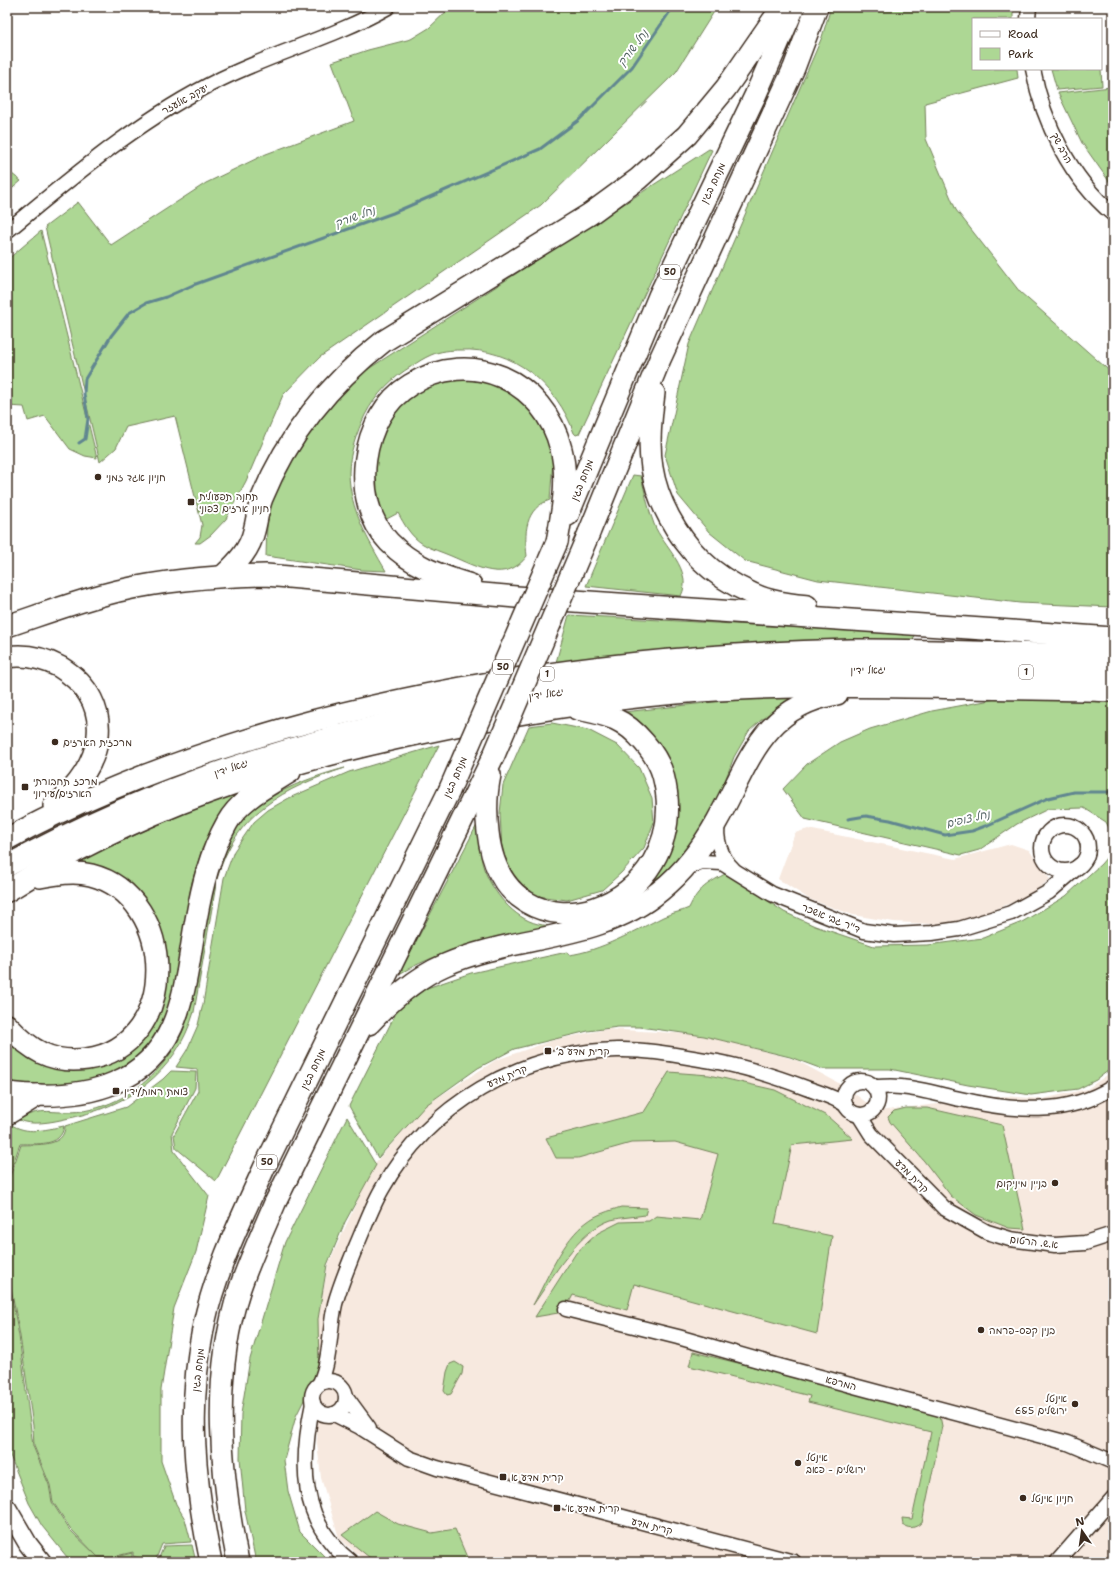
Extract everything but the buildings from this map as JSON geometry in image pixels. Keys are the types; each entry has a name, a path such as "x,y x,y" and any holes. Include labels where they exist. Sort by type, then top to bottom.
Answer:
{"highway":[{"path":"224,576 244,555 250,543 262,499 292,440 334,385 358,361 384,341 590,214 638,179 687,135 726,88 782,7"},
{"name":"מנחם בגין","path":"211,1562 198,1485 193,1430 196,1376 204,1324 219,1275 238,1225 265,1166 449,791 557,542 659,296 755,96 794,7"},
{"name":"50","path":"238,1562 224,1470 220,1421 223,1369 230,1329 240,1289 254,1252 340,1070 484,786 494,755 589,533 660,359 794,68 817,7"},
{"path":"660,359 649,434 652,469 662,502 680,534 700,559 726,579 754,595 787,603 950,628"},
{"path":"516,597 482,588 426,569 403,556 388,541 378,526 371,510 366,492 366,459 374,428 381,414 408,385 429,374 448,369 468,368 487,371 522,388 535,400 546,414 556,433 561,450 564,466 563,502 557,542"},
{"path":"7,626 117,591 158,583 224,576 266,575 516,597 1113,638"},
{"name":"יגאל ידין","path":"7,838 80,801 155,771 208,752 339,714 461,687 655,661 790,652 915,651 1113,655"},
{"path":"7,657 34,657 44,660 64,670 75,678 91,700 98,725 98,740 95,754 82,779 65,798 7,838"},
{"name":"יגאל ידין","path":"7,866 59,837 205,777 259,759 388,723 542,694 715,675 784,672 888,670 1113,673"},
{"path":"13,887 88,845 153,814 228,784 311,759 374,743 492,718 554,708 700,692 811,686 1113,691"},
{"path":"340,1070 353,1046 367,1026 402,992 422,977 444,965 470,955 558,936 604,922 642,904 659,892 682,871 698,852 718,820 754,749 774,725 798,707 812,700 853,691 932,687"},
{"path":"484,786 489,844 495,864 506,885 521,900 537,908 555,912 590,910 604,906 618,898 645,876 657,856 666,832 667,790 661,768 638,736 616,720 594,712 554,708"},
{"path":"7,1093 38,1095 80,1093 102,1088 122,1080 138,1070 156,1054 166,1039 179,1008 204,878 212,855 227,822 237,808 249,799 311,759"},
{"path":"7,1025 27,1045 44,1054 58,1059 77,1060 96,1058 116,1049 132,1037 143,1023 150,1008 157,980 156,948 150,929 134,903 120,889 105,879 90,874 69,873 41,877 13,887"},
{"path":"7,1114 38,1095"}],"main road":[{"path":"7,1508 28,1544 42,1562"}],"street":[{"name":"יעקב אלעזר","path":"7,231 108,148 173,105 246,68 361,22 388,7"},
{"path":"1028,18 1029,7"},
{"name":"הרב שך","path":"1033,70 1043,108 1064,154 1091,194 1113,214"},
{"name":"ד\"ר גבי אשכר","path":"718,820 716,832 720,846 725,859 734,870"},
{"path":"1047,862 1052,867 1066,870 1080,865 1087,853 1088,846 1082,832 1070,825 1055,827 1045,837 1042,850 1052,878 1049,892"},
{"name":"ד\"ר גבי אשכר","path":"682,871 693,864 710,861 722,863 772,894 864,931 894,935 932,933 982,923 1011,913 1049,892 1080,865"},
{"name":"קרית מדע","path":"320,1383 327,1362 335,1304 368,1219 382,1189 398,1164 424,1131 449,1109 474,1091 530,1066 582,1053 601,1050 640,1050 729,1064 764,1072 827,1094 846,1098"},
{"path":"858,1082 865,1082 876,1092 876,1106 865,1114 852,1112 846,1098 851,1085 858,1082"},
{"path":"876,1092 886,1091 896,1087 978,1102 1044,1110 1064,1108 1097,1098 1113,1087"},
{"name":"קרית מדע","path":"865,1114 869,1131 944,1208 959,1218"},
{"name":"א.ש. הרטום","path":"959,1218 987,1232 1010,1239 1047,1245 1085,1243 1113,1234"},
{"name":"המרפא","path":"566,1309 678,1337 779,1366 1060,1441 1087,1450 1113,1462"},
{"name":"קרית מדע","path":"330,1337 333,1362 339,1383"},
{"path":"307,1441 313,1431 331,1415 343,1408 347,1398 343,1387 339,1383 330,1380 320,1383 314,1390 307,1441 305,1470 307,1491 312,1510 329,1541 351,1562"},
{"name":"קרית מדע","path":"347,1398 363,1422 377,1437"},
{"path":"313,1403 319,1411 331,1415"},
{"name":"קרית מדע","path":"331,1415 354,1423 409,1458 437,1468 794,1562"},
{"path":"1057,1562 1113,1498"}],"shaded area":[{"path":"808,829 955,859 1011,844 1029,850 1050,879 1029,896 965,921 932,924 894,922 853,915 809,899 778,879 795,833"},
{"path":"607,1029 708,1035 796,1060 844,1086 878,1111 1005,1096 1042,1099 1087,1089 1113,1071 1113,1562 366,1562 339,1538 321,1478 317,1443 318,1319 328,1265 374,1164 426,1105 496,1060 554,1040"}],"green space":[{"path":"451,7 717,7 676,72 541,205 320,357 283,395 246,481 226,519 211,535 200,543 195,543 200,537 202,525 175,416 126,427 116,448 100,462 45,227 78,202 111,245 206,183 266,154 354,121 332,62 368,50 411,39 429,28"},
{"path":"831,7 1013,7 1013,18 972,18 972,70 1017,70 1018,78 925,103 926,139 956,210 1020,292 1113,374 1113,607 1020,603 818,580 745,561 709,532 678,495 665,455 689,344 822,37"},
{"path":"1051,70 1101,70 1102,86 1057,90"},
{"path":"1111,87 1113,93 1113,187 1082,143 1058,93"},
{"path":"709,149 712,150 579,434 576,435 574,433 556,399 544,385 530,372 515,362 498,355 479,351 453,350 434,354 423,359 405,371 391,381 379,393 365,415 356,436 352,451 349,473 350,487 356,512 386,571 362,570 266,556 267,523 273,496 280,482 302,442 325,409 359,375"},
{"path":"7,170 21,181 7,193"},
{"path":"41,231 97,458 85,456 70,449 45,416 28,421 24,407 7,406 7,260"},
{"path":"445,379 486,380 525,400 547,435 553,461 550,500 535,509 531,515 526,530 527,556 519,564 510,569 491,571 471,565 426,546 411,534 398,513 383,521 372,484 377,445 397,407 412,393"},
{"path":"633,475 641,476 654,524 658,533 681,568 684,577 684,586 681,596 586,586"},
{"path":"569,615 916,634 909,645 555,666"},
{"path":"806,695 767,715 749,731 734,757 717,802 677,866 627,903 650,880 667,852 676,821 676,805 671,783 615,713 741,699"},
{"path":"1007,697 1113,698 1113,849 1110,830 1106,822 1084,808 1048,809 1017,824 979,850 961,855 805,819 783,789 807,764 840,742 870,729 932,711"},
{"path":"552,723 588,730 617,745 639,768 652,798 654,822 644,848 621,873 602,890 567,900 537,896 515,879 502,850 500,813 503,785 529,726"},
{"path":"439,745 216,1181 176,1148 174,1135 198,1091 197,1069 176,1067 187,1050 198,1025 203,1004 224,878 234,851 254,822 268,810 289,798 349,772"},
{"path":"345,768 302,784 282,795 265,806 249,820 236,837 225,856 217,879 194,1012 186,1034 175,1054 161,1070 146,1085 128,1096 109,1106 88,1114 42,1123 29,1123 19,1120 32,1113 71,1112 98,1108 123,1097 134,1090 155,1072 172,1051 184,1029 188,1017 196,980 209,892 228,841 248,814 278,793 312,778"},
{"path":"241,793 215,823 202,849 192,882 187,910 185,940 166,1022 140,1060 87,1085 7,1086 7,1039 31,1059 53,1067 134,1047 160,935 84,866 82,859 191,810"},
{"path":"479,821 479,839 482,863 488,878 498,895 505,903 520,916 538,924 552,926 575,924 507,937 463,948 420,963 399,974"},
{"path":"1113,850 1113,1067 1096,1080 1078,1089 1031,1095 968,1085 890,1069 822,1069 790,1057 704,1036 640,1027 618,1027 588,1031 514,1049 478,1068 426,1105 378,1158 349,1106 398,1009 427,988 471,973 567,952 569,955 581,953 605,945 666,916 689,908 692,901 704,887 727,873 784,912 815,926 874,946 928,945 983,938 1022,922 1066,896 1101,864"},
{"path":"171,1071 196,1072 195,1088 172,1133 174,1151 209,1196 196,1252 174,1308 161,1390 161,1461 176,1504 185,1519 191,1542 162,1544 156,1559 143,1560 133,1556 133,1552 112,1557 98,1557 70,1528 53,1502 50,1485 34,1446 33,1426 20,1336 8,1271 7,1185 21,1145 42,1144 55,1141 64,1133 65,1126 126,1107 163,1079"},
{"path":"669,1072 709,1075 775,1090 827,1116 853,1139 792,1145 775,1224 832,1236 817,1334 634,1284 627,1310 573,1295 564,1312 535,1317 576,1253 598,1233 620,1222 649,1221 656,1216 700,1220 718,1154 675,1142 631,1143 578,1158 556,1158 546,1138 644,1112"},
{"path":"906,1108 927,1108 1002,1125 1025,1229 1009,1228 976,1215 951,1196 924,1161 890,1122 888,1117 894,1111"},
{"path":"347,1117 376,1165 345,1222 327,1265 318,1319 319,1370 296,1416 284,1460 288,1491 300,1532 330,1562 256,1562 245,1511 240,1458 241,1414 250,1359 285,1242"},
{"path":"10,1124 29,1131 64,1126 62,1133 53,1141 40,1144 20,1144 7,1181 7,1128"},
{"path":"621,1207 647,1208 645,1215 611,1220 588,1234 567,1256 533,1305 556,1260 570,1238 578,1229 595,1217"},
{"path":"7,1271 19,1336 33,1446 49,1485 52,1502 69,1529 98,1557 112,1558 132,1553 132,1558 143,1562 71,1562 42,1526 29,1503 7,1448"},
{"path":"693,1352 930,1410 940,1416 942,1426 922,1523 911,1528 903,1525 902,1518 912,1519 931,1432 808,1402 810,1396 689,1366"},
{"path":"455,1362 463,1367 462,1374 451,1394 447,1395 444,1391 447,1372 450,1364"},
{"path":"375,1511 398,1524 432,1533 455,1529 469,1562 375,1562 342,1535"},
{"path":"192,1545 196,1562 143,1562 158,1560 164,1546"}],"waterway":[{"name":"נחל שורק","path":"79,443 85,439 88,419 84,394 85,379 111,336 129,313 146,303 166,297 193,285 393,213 540,149 579,120 632,67 673,7"},
{"name":"נחל צופים","path":"848,819 866,816 890,820 945,835 972,831 1048,798 1074,792 1113,792"}],"place":[{"name":"חניון אגד זמני","path":"98,477"},
{"name":"תחנה תפעולית חניון ארזים צפוני","path":"191,502"},
{"name":"מרכזית הארזים","path":"55,742"},
{"name":"מרכז תחבורתי הארזים/עירוני","path":"25,787"},
{"name":"קרית מדע ב׳","path":"548,1051"},
{"name":"צומת רמות/ידין","path":"116,1091"},
{"name":"בניין מיניקום","path":"1055,1183"},
{"name":"בנין קפס-פרמה","path":"981,1330"},
{"name":"אינטל ירושלים 5&6","path":"1075,1404"},
{"name":"אינטל ירושלים - פאב","path":"798,1463"},
{"name":"קרית מדע א","path":"503,1477"},
{"name":"חניון אינטל","path":"1023,1498"},
{"name":"קרית מדע א׳","path":"557,1508"}]}
